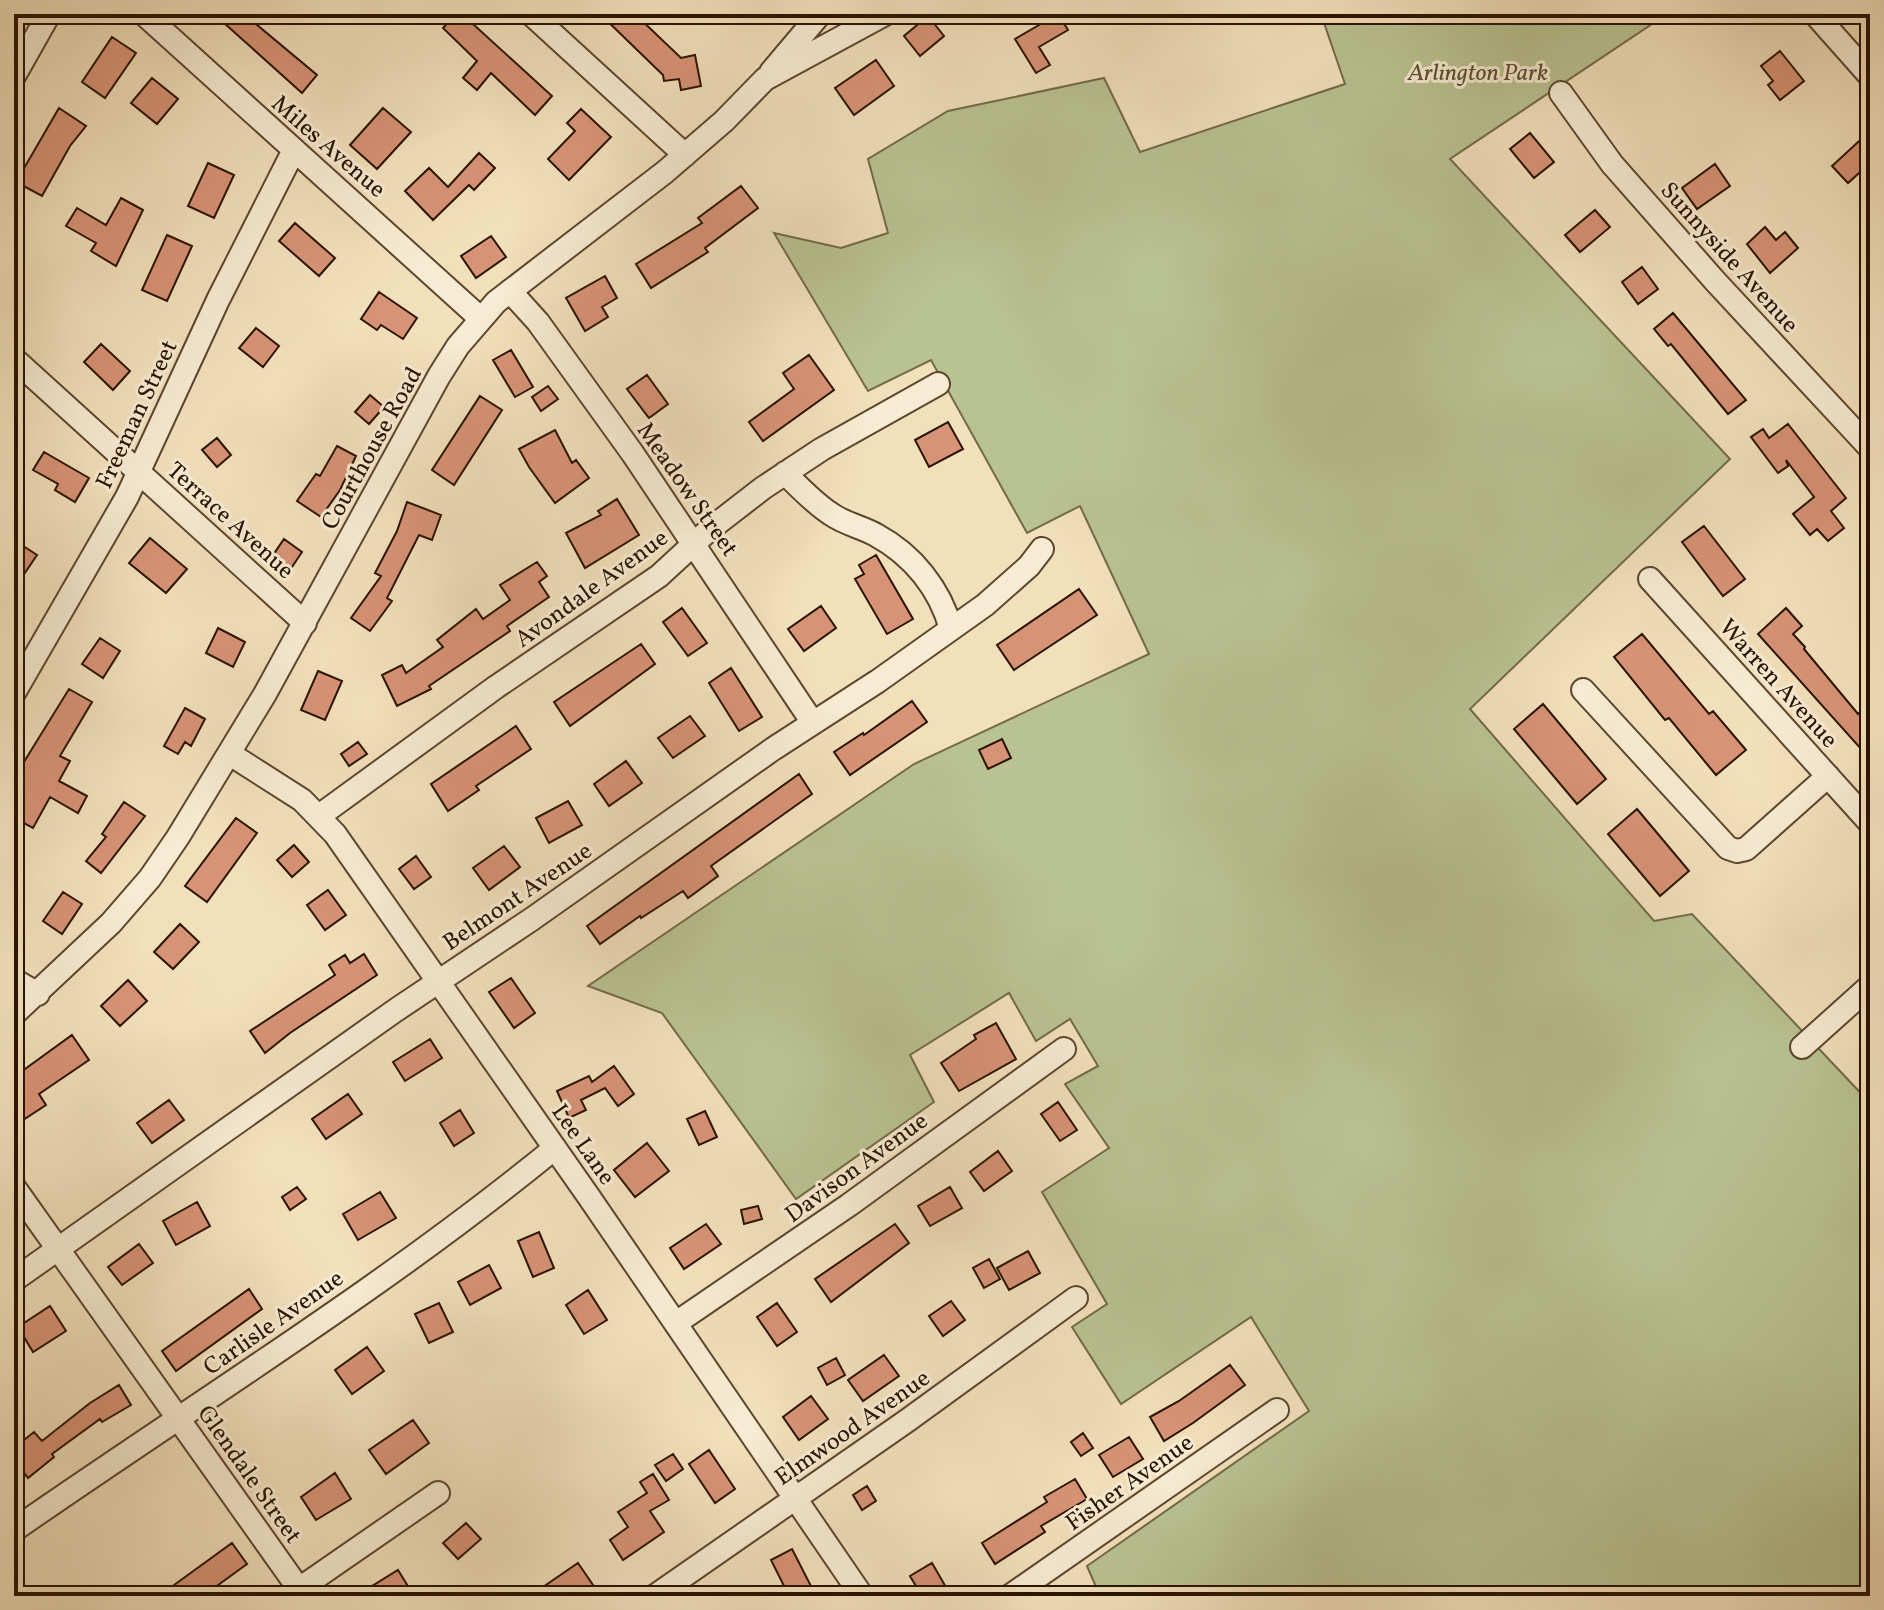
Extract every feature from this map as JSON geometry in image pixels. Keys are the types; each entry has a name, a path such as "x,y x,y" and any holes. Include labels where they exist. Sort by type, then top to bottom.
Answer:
{"street":[{"path":"14,76 49,14"},
{"name":"Miles Avenue","path":"144,14 480,318"},
{"path":"531,14 685,155"},
{"path":"765,79 820,14"},
{"name":"Courthouse Road","path":"14,1014 111,923 150,878 230,754 439,376 480,318 510,291 685,155 765,79 885,14"},
{"path":"1815,14 1870,76"},
{"name":"Sunnyside Avenue","path":"1561,93 1633,187 1715,281 1870,448"},
{"name":"Freeman Street","path":"14,693 139,472 218,300 294,150"},
{"name":"Meadow Street","path":"510,291 538,322 695,544 813,723"},
{"name":"Terrace Avenue","path":"14,359 305,623"},
{"name":"Avondale Avenue","path":"319,816 496,687 659,576 710,529 785,473 938,384"},
{"path":"785,473 816,504 833,516 875,534 906,558 934,586 951,629"},
{"name":"Belmont Avenue","path":"14,1280 438,981 951,629 1008,585 1042,549"},
{"name":"Warren Avenue","path":"1650,579 1870,823"},
{"path":"1583,690 1728,848 1737,851 1746,849 1828,776"},
{"name":"Lee Lane","path":"230,754 282,786 319,816 335,834 862,1596"},
{"path":"14,980 38,994"},
{"path":"1802,1047 1870,986"},
{"name":"Davison Avenue","path":"676,1323 826,1222 1064,1049"},
{"name":"Carlisle Avenue","path":"14,1530 404,1262 508,1187 555,1148"},
{"name":"Glendale Street","path":"14,1187 298,1594"},
{"name":"Elmwood Avenue","path":"655,1596 1076,1298"},
{"name":"Fisher Avenue","path":"1010,1596 1277,1410"},
{"path":"298,1594 438,1493"}],"green space":[{"name":"Arlington Park","path":"1321,14 1667,14 1450,159 1730,459 1470,709 1654,921 1692,914 1870,1103 1870,1596 1100,1596 1087,1566 1309,1411 1251,1317 1121,1404 1072,1327 1107,1304 1042,1192 1109,1148 1065,1084 1098,1066 1070,1019 1036,1041 1009,993 910,1055 934,1102 796,1199 662,1013 588,986 914,764 1149,654 1080,506 1027,533 931,360 868,391 774,233 841,248 888,233 868,159 948,111 1104,78 1140,152 1345,84"}],"building":[{"path":"214,14 244,14 317,75 302,93"},
{"path":"456,14 462,14 552,96 535,115 491,73 477,90 463,78 477,61 443,28"},
{"path":"600,14 635,14 681,58 695,55 701,86 681,90 679,79 664,81 663,75"},
{"path":"1058,14 1068,30 1039,47 1050,65 1036,73 1015,39"},
{"path":"928,16 944,36 920,56 904,36"},
{"path":"112,37 136,53 105,98 82,82"},
{"path":"1780,51 1804,81 1780,100 1768,85 1773,81 1761,66"},
{"path":"876,60 894,86 854,115 835,88"},
{"path":"152,78 178,99 157,124 131,103"},
{"path":"59,108 86,126 70,146 42,196 16,182"},
{"path":"383,108 411,132 377,169 350,145"},
{"path":"581,109 611,137 569,180 548,159 575,131 567,123"},
{"path":"1870,131 1870,163 1848,183 1832,166"},
{"path":"1530,133 1554,162 1534,178 1510,149"},
{"path":"479,153 495,168 474,190 469,185 433,220 405,191 429,168 448,187"},
{"path":"208,163 234,175 214,218 188,206"},
{"path":"1715,164 1730,186 1697,209 1682,188"},
{"path":"741,186 758,208 705,248 708,252 651,288 636,264 702,223 698,218"},
{"path":"121,198 143,210 116,266 91,251 96,243 66,226 77,208 106,225"},
{"path":"1595,210 1610,227 1580,252 1565,235"},
{"path":"295,223 335,258 319,276 279,241"},
{"path":"1765,227 1776,240 1785,232 1798,248 1770,273 1747,244"},
{"path":"167,235 192,246 167,301 142,290"},
{"path":"491,236 506,257 476,278 461,256"},
{"path":"1642,267 1658,289 1638,304 1622,282"},
{"path":"605,276 617,298 602,307 608,317 585,331 566,298"},
{"path":"379,292 417,318 403,339 381,325 377,330 361,319"},
{"path":"1673,313 1746,400 1728,414 1671,344 1668,346 1654,329"},
{"path":"256,328 279,346 263,367 239,348"},
{"path":"101,344 130,371 113,390 84,362"},
{"path":"511,350 533,387 515,397 493,360"},
{"path":"809,355 834,390 763,441 749,422 794,389 783,373"},
{"path":"647,375 668,404 649,418 627,389"},
{"path":"548,386 558,399 541,411 532,397"},
{"path":"370,395 384,407 369,424 355,412"},
{"path":"480,396 502,410 454,485 432,470"},
{"path":"948,422 963,449 929,467 915,440"},
{"path":"1788,424 1846,498 1831,511 1844,528 1828,541 1817,529 1810,535 1793,514 1814,497 1786,460 1788,466 1778,473 1751,437 1763,429 1769,438"},
{"path":"555,430 572,463 576,460 589,478 555,503 519,449"},
{"path":"217,438 231,455 217,467 202,450"},
{"path":"337,446 356,456 340,490 321,517 297,501 316,474 320,476"},
{"path":"44,452 89,478 75,502 55,490 58,484 33,470"},
{"path":"617,499 639,535 585,568 566,533 601,515 598,511"},
{"path":"407,502 441,515 432,540 419,535 387,598 392,601 370,631 351,618 381,576 375,573 397,531"},
{"path":"1704,526 1745,579 1723,596 1682,542"},
{"path":"150,538 187,569 166,593 129,563"},
{"path":"284,539 302,552 290,570 271,558"},
{"path":"14,540 37,555 14,589"},
{"path":"876,555 913,619 887,634 855,579 864,574 859,565"},
{"path":"537,562 547,576 539,582 549,597 507,626 510,631 429,686 431,689 397,706 382,675 402,665 406,673 443,647 437,640 476,609 483,619 510,600 500,585"},
{"path":"1079,589 1097,615 1014,670 997,645"},
{"path":"821,606 836,628 804,651 788,629"},
{"path":"682,608 707,643 688,656 663,622"},
{"path":"1786,608 1802,626 1793,634 1804,649 1858,714 1860,712 1870,722 1870,759 1758,634"},
{"path":"218,628 245,642 233,667 206,653"},
{"path":"1642,634 1709,714 1713,711 1746,750 1716,775 1669,718 1665,720 1614,657"},
{"path":"100,638 120,651 103,678 82,664"},
{"path":"641,644 655,664 570,726 554,702"},
{"path":"731,668 762,717 739,731 709,683"},
{"path":"318,671 342,681 325,720 301,710"},
{"path":"69,689 92,702 60,756 70,761 59,781 87,796 78,813 50,797 33,828 14,818 14,778"},
{"path":"912,701 927,722 850,775 834,752"},
{"path":"1543,704 1606,779 1577,804 1514,729"},
{"path":"185,708 205,719 191,746 185,742 178,754 164,746"},
{"path":"690,716 705,736 673,758 658,738"},
{"path":"516,726 531,749 476,786 479,790 448,811 431,784"},
{"path":"1002,739 1011,758 988,769 979,750"},
{"path":"358,742 367,754 349,766 341,754"},
{"path":"626,761 642,783 609,806 594,784"},
{"path":"799,774 812,794 711,866 718,876 688,898 683,891 600,944 587,926"},
{"path":"568,801 582,825 549,843 536,818"},
{"path":"124,802 145,816 101,873 86,861 106,837 102,834"},
{"path":"1637,809 1689,871 1660,896 1608,834"},
{"path":"236,818 257,833 207,902 185,886"},
{"path":"294,845 309,862 292,877 277,860"},
{"path":"504,846 520,867 489,890 473,868"},
{"path":"416,856 431,877 414,889 399,869"},
{"path":"328,890 346,915 325,930 307,905"},
{"path":"63,892 82,904 62,934 43,921"},
{"path":"180,924 199,942 173,969 154,952"},
{"path":"364,954 377,975 265,1053 250,1031 335,975 329,965 345,955 350,963"},
{"path":"511,978 535,1013 514,1028 489,992"},
{"path":"128,980 147,1001 120,1026 101,1006"},
{"path":"996,1023 1016,1059 959,1091 941,1063 976,1039 974,1035"},
{"path":"72,1035 89,1060 39,1094 46,1105 20,1122 14,1112 14,1077"},
{"path":"430,1039 442,1058 405,1081 393,1062"},
{"path":"614,1066 634,1094 618,1106 605,1088 581,1100 586,1110 569,1118 557,1091 589,1076 592,1082"},
{"path":"348,1094 362,1114 326,1139 312,1119"},
{"path":"169,1100 184,1120 152,1143 137,1123"},
{"path":"1058,1102 1077,1130 1060,1141 1041,1114"},
{"path":"460,1110 474,1133 454,1146 440,1123"},
{"path":"705,1111 717,1137 699,1145 687,1119"},
{"path":"647,1143 669,1171 635,1197 614,1170"},
{"path":"998,1151 1012,1171 984,1191 970,1172"},
{"path":"297,1187 306,1199 290,1210 282,1197"},
{"path":"950,1187 962,1208 930,1226 918,1206"},
{"path":"380,1192 396,1218 358,1240 343,1214"},
{"path":"197,1202 210,1226 176,1245 163,1221"},
{"path":"758,1206 762,1219 744,1224 741,1210"},
{"path":"706,1224 721,1244 684,1269 670,1248"},
{"path":"895,1224 909,1243 831,1302 815,1279"},
{"path":"539,1232 554,1268 533,1277 518,1241"},
{"path":"139,1244 153,1263 122,1285 108,1267"},
{"path":"1028,1251 1040,1273 1009,1290 997,1268"},
{"path":"989,1259 1000,1279 984,1288 973,1268"},
{"path":"489,1265 501,1288 470,1305 458,1282"},
{"path":"249,1289 262,1309 176,1371 162,1351"},
{"path":"588,1290 607,1320 584,1334 566,1305"},
{"path":"951,1301 965,1320 943,1336 929,1316"},
{"path":"439,1303 453,1332 429,1343 415,1314"},
{"path":"777,1303 797,1332 777,1346 757,1317"},
{"path":"50,1306 66,1331 33,1352 18,1327"},
{"path":"367,1347 384,1371 352,1394 335,1370"},
{"path":"884,1355 899,1376 863,1401 848,1380"},
{"path":"836,1358 845,1375 827,1385 818,1368"},
{"path":"1230,1365 1245,1385 1164,1441 1150,1417"},
{"path":"119,1385 131,1405 102,1422 100,1419 52,1454 54,1457 28,1478 15,1461 21,1456 14,1448 34,1432 42,1441 90,1403"},
{"path":"811,1396 828,1419 799,1440 783,1417"},
{"path":"413,1420 429,1443 386,1474 369,1450"},
{"path":"1083,1433 1093,1448 1081,1456 1071,1442"},
{"path":"1129,1437 1143,1459 1113,1477 1099,1455"},
{"path":"709,1450 735,1489 715,1503 689,1464"},
{"path":"673,1454 683,1469 666,1481 655,1465"},
{"path":"335,1473 351,1499 316,1520 301,1497"},
{"path":"653,1474 669,1500 650,1511 664,1532 623,1560 610,1540 628,1527 618,1512 647,1493 640,1482"},
{"path":"1075,1479 1087,1499 1041,1526 1045,1532 995,1564 982,1543 1047,1502 1044,1497"},
{"path":"867,1486 876,1501 862,1510 853,1495"},
{"path":"466,1523 481,1539 458,1559 443,1543"},
{"path":"232,1543 247,1564 203,1596 159,1596"},
{"path":"792,1549 816,1596 789,1596 771,1560"},
{"path":"578,1563 593,1585 576,1596 549,1596 543,1587"},
{"path":"932,1563 951,1596 922,1596 910,1576"},
{"path":"398,1570 414,1596 356,1596"}]}
